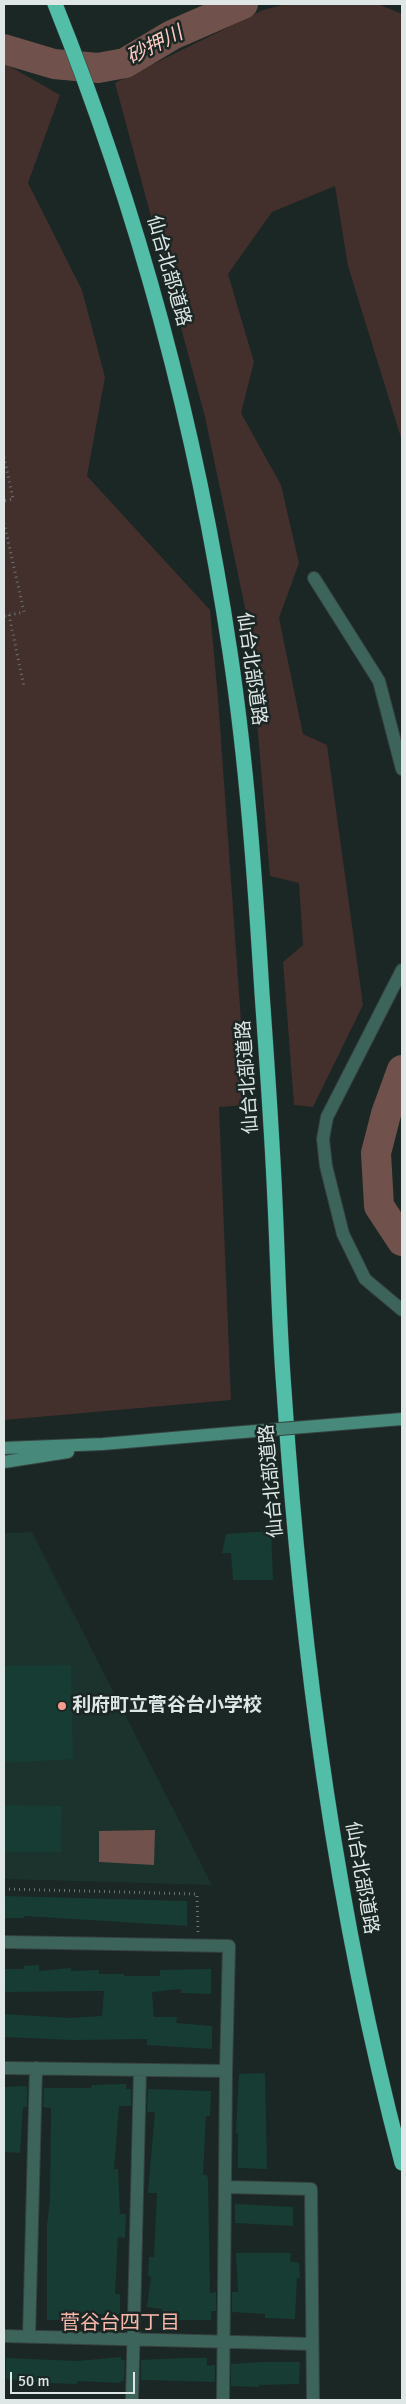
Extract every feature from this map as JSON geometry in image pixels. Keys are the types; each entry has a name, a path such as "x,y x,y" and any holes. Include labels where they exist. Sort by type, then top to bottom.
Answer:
{"highway":[{"name":"仙台北部道路","path":"55,4 104,133 164,326 197,467 230,653 253,848 284,1389 318,1738 338,1874 366,2016 402,2163"}],"main road":[{"path":"4,1448 102,1444 402,1419"},
{"path":"4,1462 40,1458 102,1444"}],"street":[{"path":"314,578 379,681 402,769"},
{"path":"402,970 327,1117 323,1139 326,1166 343,1234 365,1279 402,1310"},
{"path":"4,1942 229,1946 223,2400"},
{"path":"4,2068 226,2071"},
{"path":"30,2337 36,2068"},
{"path":"132,2400 140,2070"},
{"path":"226,2187 310,2189 313,2400"},
{"path":"4,2336 312,2344"}],"path":[{"path":"4,457 13,499 4,501"},
{"path":"4,523 24,612 4,616"},
{"path":"9,615 24,687"},
{"path":"4,1889 197,1894 198,1945"}],"shaded area":[{"path":"286,4 378,4 402,14 402,441 348,266 335,186 272,212 228,274 254,362 241,413 281,485 299,563 279,618 303,734 327,745 363,1005 313,1107 294,1105 283,962 303,945 299,883 270,876 249,627 205,417 115,83 263,10"},
{"path":"4,63 60,95 28,183 82,290 105,377 87,476 210,610 247,1105 219,1107 231,1400 4,1420"},
{"name":"利府町立菅谷台小学校","path":"32,1532 212,1885 4,1879 4,1533"},
{"path":"155,1830 154,1865 99,1862 99,1831"}],"building":[{"path":"271,1531 273,1580 233,1580 231,1553 222,1553 226,1534"},
{"path":"71,1665 73,1759 4,1763 4,1666"},
{"path":"4,1805 62,1806 61,1852 4,1852"},
{"path":"4,1896 187,1901 187,1926 24,1916 24,1918 4,1918"},
{"path":"39,1965 39,1971 71,1968 71,1971 99,1970 99,1974 124,1974 124,1976 160,1976 160,1970 211,1969 211,1994 181,1993 181,1989 152,1992 154,2017 177,2017 176,2023 212,2026 212,2049 147,2045 147,2039 72,2040 4,2037 4,2014 68,2018 102,2016 104,1991 4,1992 4,1969 23,1969 24,1966"},
{"path":"265,2073 267,2169 238,2168 238,2133 236,2133 239,2074"},
{"path":"126,2084 126,2089 131,2089 131,2106 119,2106 114,2169 118,2169 120,2214 126,2214 125,2238 118,2237 115,2294 120,2294 120,2315 77,2313 77,2320 47,2320 47,2225 50,2200 51,2108 43,2107 44,2088 91,2088 92,2085"},
{"path":"4,2087 27,2087 27,2107 23,2107 20,2153 4,2152"},
{"path":"148,2089 211,2091 210,2116 206,2116 203,2175 207,2175 208,2179 210,2293 216,2292 216,2311 211,2311 211,2320 178,2320 178,2327 160,2327 162,2309 147,2307 151,2277 148,2276 149,2257 154,2257 157,2193 148,2193 155,2112 147,2112"},
{"path":"235,2204 293,2207 293,2226 235,2223"},
{"path":"236,2253 291,2253 290,2261 299,2263 300,2278 297,2278 295,2319 265,2318 265,2314 232,2312 232,2292 238,2292"},
{"path":"121,2357 121,2360 125,2360 124,2381 120,2383 77,2381 77,2384 47,2383 6,2379 6,2358 77,2361"},
{"path":"207,2358 207,2366 215,2365 215,2382 141,2380 141,2360"},
{"path":"300,2362 299,2384 259,2385 259,2387 231,2386 231,2364"}],"waterway":[{"name":"砂押川","path":"4,49 54,64 98,68 125,63 172,35 243,4"},
{"name":"砂押川","path":"402,1070 386,1114 376,1153 379,1206 402,1241"}],"place":[{"name":"利府町立菅谷台小学校","path":"62,1706"}],"district":[{"name":"菅谷台四丁目","path":"120,2324"}]}
